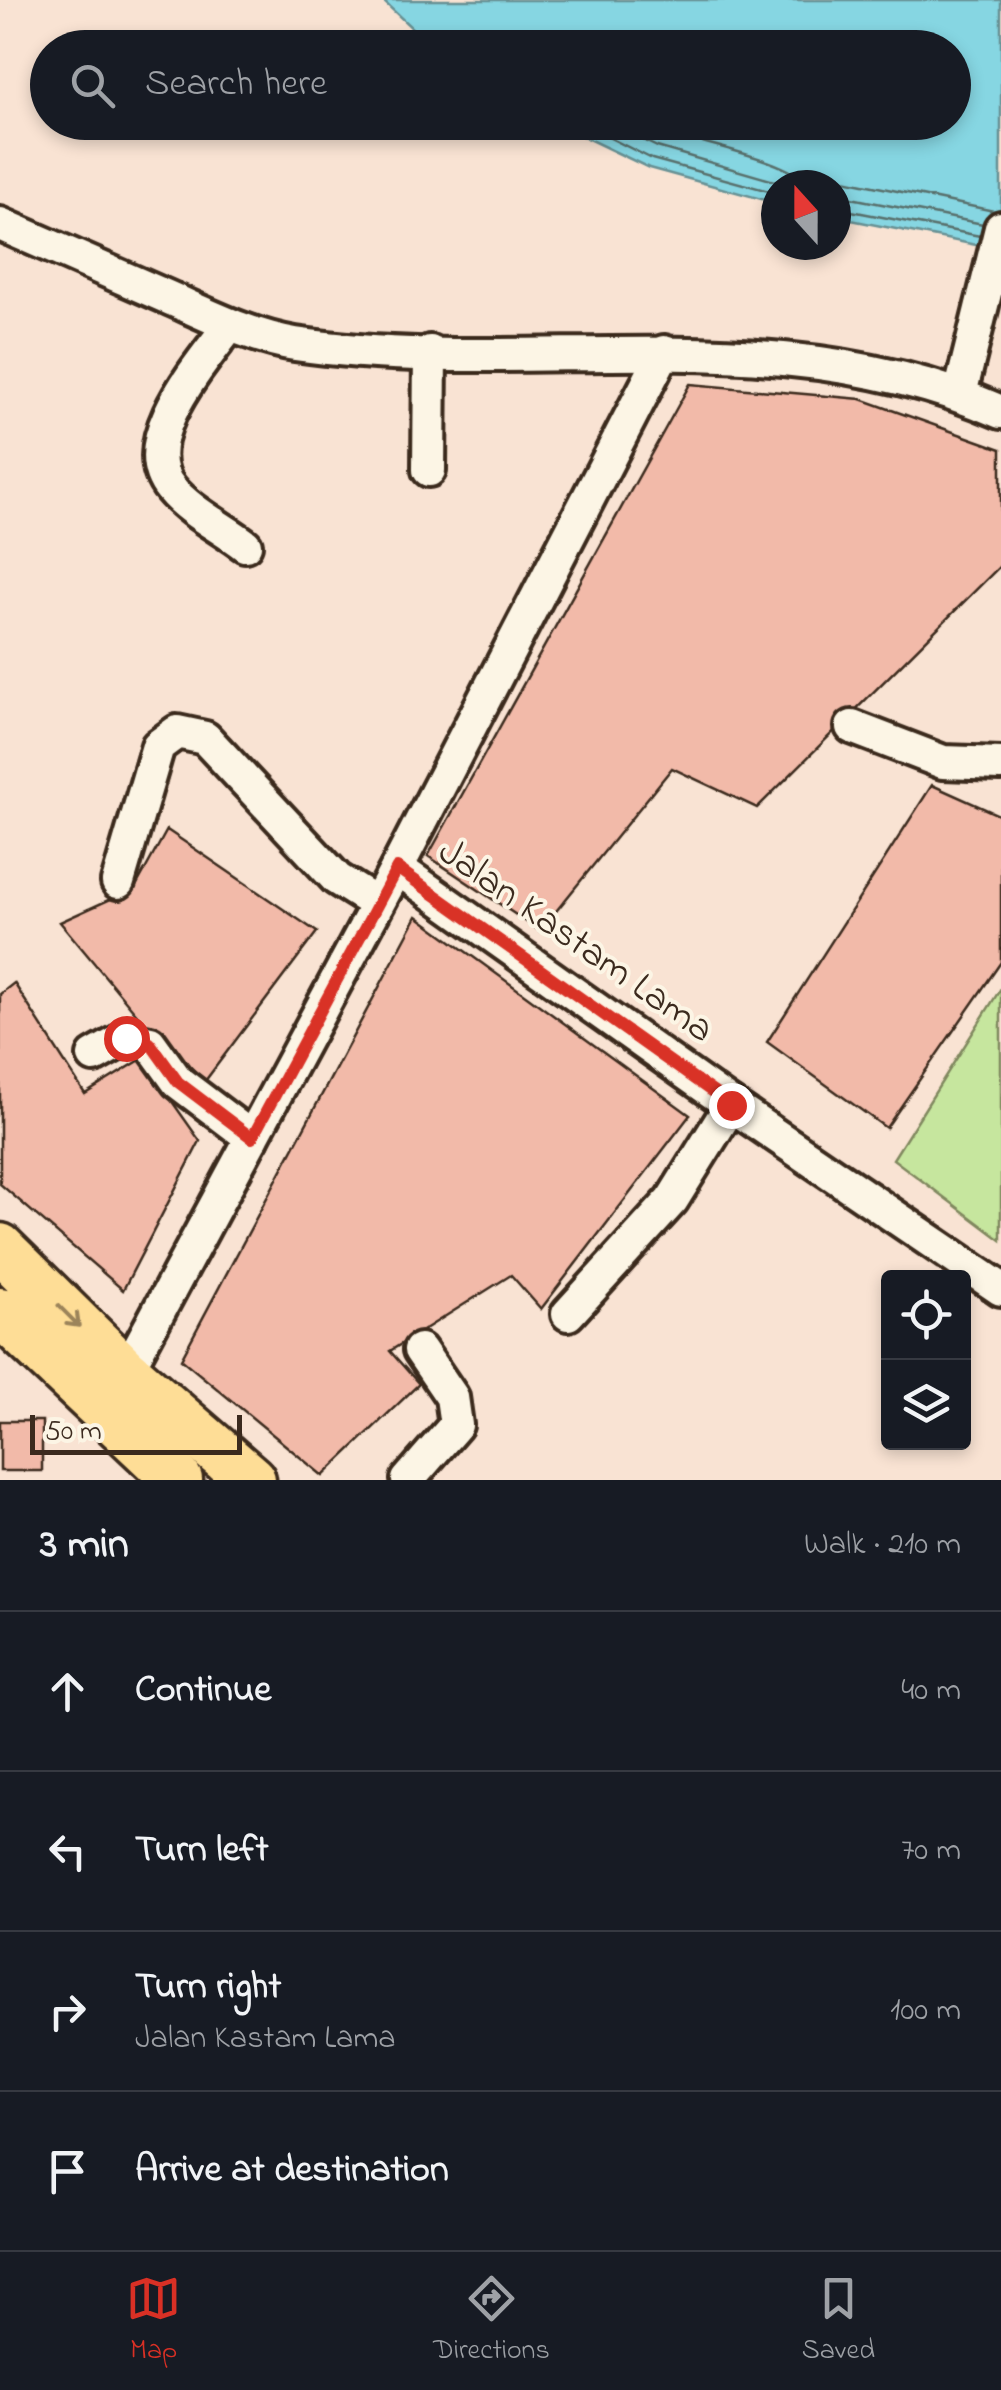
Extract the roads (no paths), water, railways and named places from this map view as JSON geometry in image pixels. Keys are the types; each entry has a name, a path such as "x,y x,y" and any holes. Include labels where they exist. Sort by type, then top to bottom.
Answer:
{"highway":[{"path":"0,1248 126,1372 251,1480"},
{"path":"0,1312 178,1480"}],"street":[{"path":"0,224 230,325 289,343 359,352 725,352 826,361 960,394 1001,412"},
{"path":"960,394 987,349 996,243"},
{"path":"230,325 172,405 158,453 170,489 246,545"},
{"path":"429,470 430,352"},
{"path":"126,1372 397,868 664,352"},
{"path":"852,727 943,762 1001,764"},
{"path":"118,882 158,746 177,732 191,733 205,738 337,880 377,904"},
{"name":"Jalan Kastam Lama","path":"397,868 731,1105 1001,1289"},
{"path":"94,1056 126,1038 150,1043 178,1082 252,1138"},
{"path":"568,1314 672,1200 731,1105"},
{"path":"408,1480 456,1425 452,1396 420,1350"}],"water":[{"path":"382,0 1001,0 1001,250 851,220 851,170 761,170 761,199 649,168 591,140 971,140 971,30 414,30"}]}
